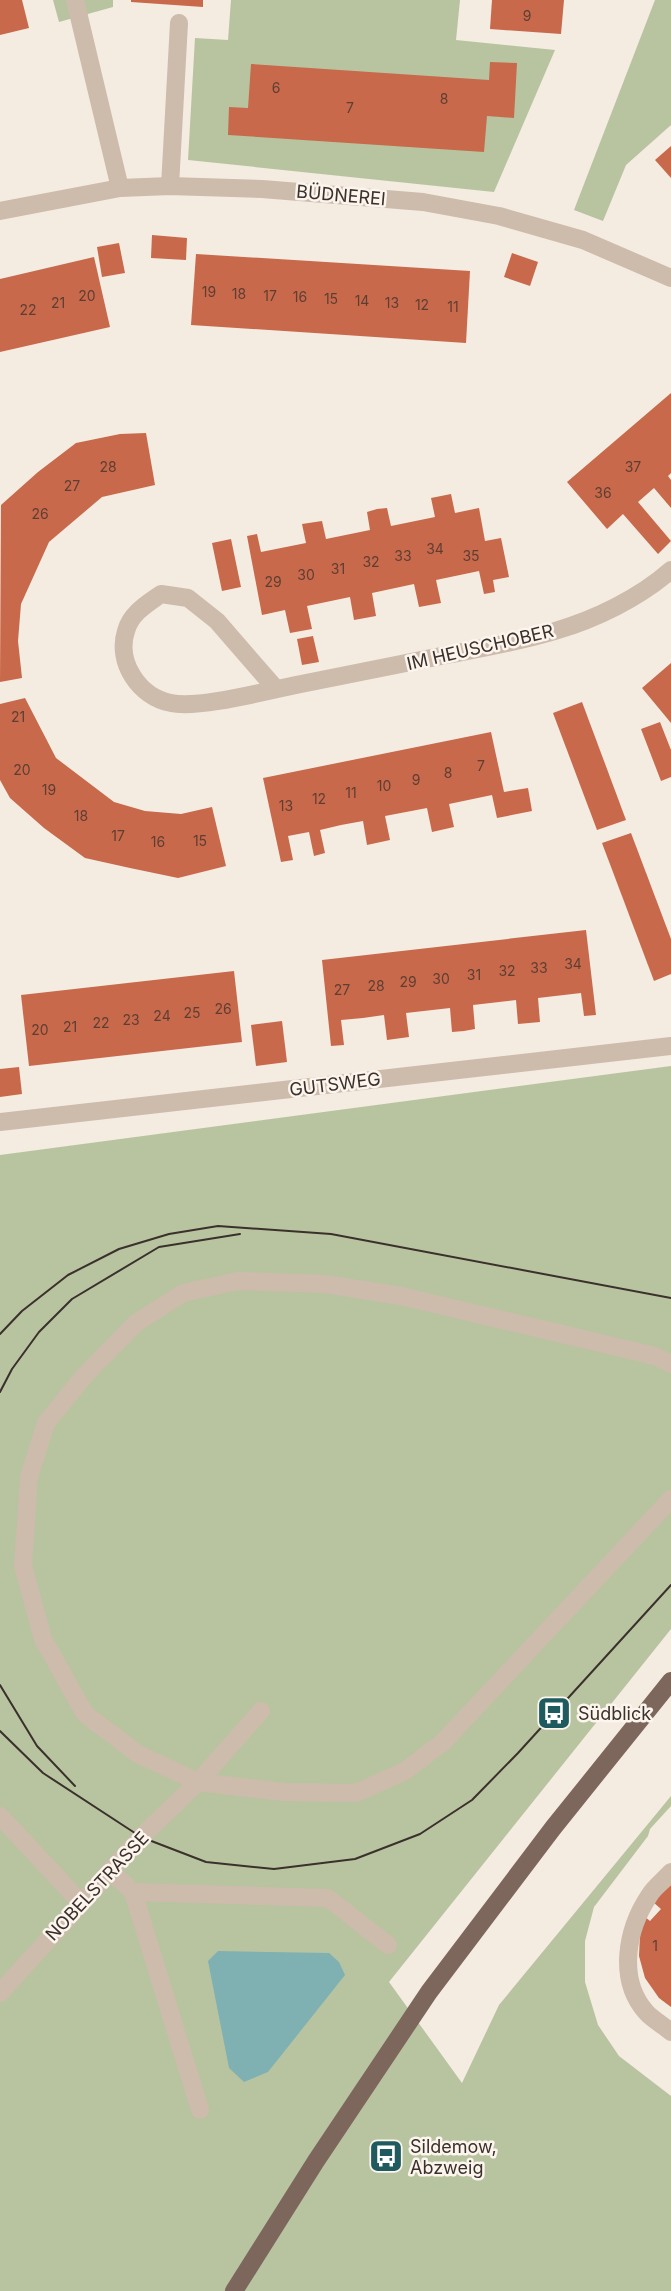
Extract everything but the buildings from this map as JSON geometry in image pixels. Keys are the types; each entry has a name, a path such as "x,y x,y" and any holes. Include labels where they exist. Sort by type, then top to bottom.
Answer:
{"main road":[{"path":"234,2291 316,2161 429,1992 553,1828 671,1681"}],"street":[{"path":"75,0 120,188"},
{"path":"170,186 179,23"},
{"name":"BÜDNEREI","path":"0,211 120,188 170,186 262,189 410,201 499,216 583,240 671,278"},
{"name":"IM HEUSCHOBER","path":"276,689 217,621 188,598 161,594 138,610 125,631 124,659 136,682 152,697 172,704 201,703 276,689 489,647 555,631 618,605 671,570"},
{"name":"GUTSWEG","path":"0,1122 671,1046"},
{"path":"671,1364 656,1356 441,1305 325,1284 238,1281 183,1293 135,1323 84,1376 47,1423 29,1477 23,1566 43,1639 85,1714 138,1754 198,1782 283,1792 356,1793 405,1771 442,1743 671,1499"},
{"name":"NOBELSTRASSE","path":"0,1993 110,1871 198,1782 261,1711"},
{"path":"0,1816 81,1903"},
{"path":"110,1871 132,1892 200,2110"},
{"path":"671,1872 650,1894 632,1927 628,1961 632,1990 646,2012 671,2032"},
{"path":"132,1892 328,1898 388,1945"}],"green space":[{"path":"53,0 113,0 113,7 59,22"},
{"path":"231,0 460,0 456,40 555,50 494,192 188,160 195,38 228,40"},
{"path":"655,0 671,0 671,125 626,165 603,221 574,210"},
{"path":"671,1066 671,1629 389,1982 462,2083 499,2005 671,1796 671,1806 650,1829 648,1836 594,1907 585,1941 585,1982 598,2025 619,2056 671,2096 671,2291 0,2291 0,1155"}],"water":[{"path":"218,1951 329,1953 339,1962 345,1975 268,2072 244,2082 229,2068 208,1961"}],"tram line":[{"path":"0,1334 22,1311 68,1275 119,1249 169,1234 218,1226 331,1234 671,1298"},
{"path":"0,1392 12,1369 39,1332 72,1299 159,1247 240,1234"},
{"path":"0,1731 43,1773 141,1837 206,1862 274,1869 355,1859 420,1834 472,1800 671,1585"},
{"path":"0,1685 37,1746 75,1786"}],"place":[{"name":"Südblick","path":"554,1713"},
{"name":"Sildemow, Abzweig","path":"386,2156"}]}
